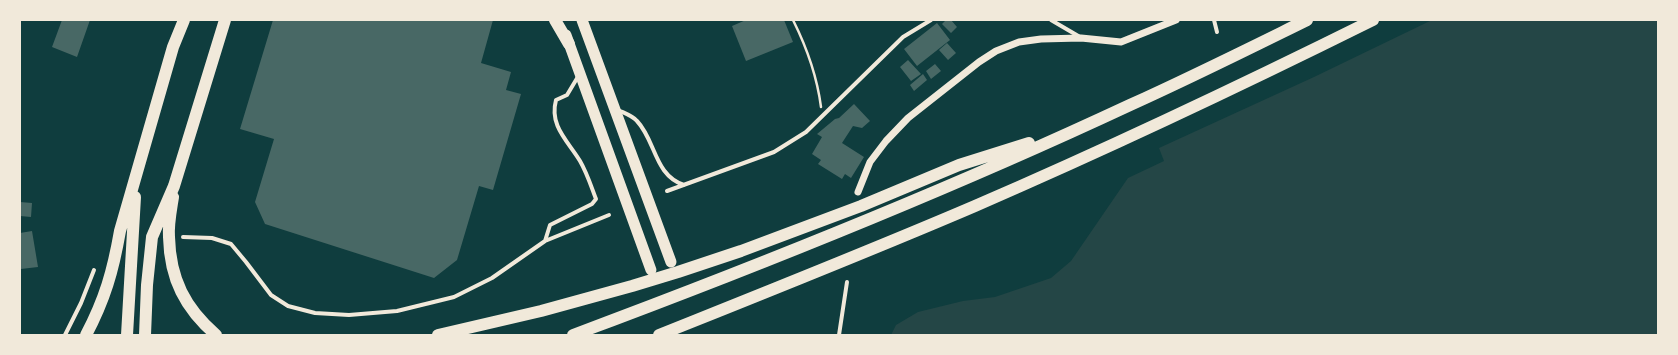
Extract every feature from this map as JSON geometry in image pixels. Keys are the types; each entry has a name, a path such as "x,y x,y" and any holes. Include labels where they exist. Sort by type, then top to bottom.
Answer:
{"highway":[{"path":"86,335 106,293 120,231 173,47 184,20"},
{"path":"145,335 147,285 152,237 174,186 225,20"},
{"path":"555,20 569,44"},
{"path":"561,20 651,270"},
{"path":"582,20 671,262"},
{"path":"573,335 747,269 965,179 1136,103 1307,20"},
{"path":"658,335 869,250 983,202 1141,132 1373,20"},
{"path":"438,335 548,309 678,272 741,251 854,209 959,165 1086,125"},
{"path":"127,335 136,178"},
{"path":"174,186 169,237 171,261 177,285 187,305 203,324 216,335"}],"street":[{"path":"667,191 774,152 806,132 903,37 931,20"},
{"path":"1051,20 1081,38"},
{"path":"858,192 870,162 886,141 908,118 979,62 996,51 1019,42 1081,38 1121,42 1176,20"},
{"path":"1214,20 1217,32"},
{"path":"545,241 550,224 592,204 596,199 580,162 558,128 553,111 556,100 567,95 580,73"},
{"path":"614,108 636,119 645,131 661,166 674,181 684,185"},
{"path":"183,238 212,238 231,244 271,295 288,306 315,313 349,315 398,311 454,298 492,278 545,241 609,215"},
{"path":"65,335 82,303 94,270"},
{"path":"839,335 847,282"}],"path":[{"path":"794,20 805,44 818,84 822,118"}],"shaded area":[{"path":"1432,20 1658,20 1658,335 891,335 896,325 918,312 963,301 995,297 1051,278 1071,261 1128,178 1164,161 1159,148 1314,77"}],"building":[{"path":"62,20 90,20 77,57 52,47"},
{"path":"273,20 493,20 481,63 511,72 506,90 521,94 493,190 479,186 457,260 434,278 265,224 255,202 274,139 240,129"},
{"path":"746,20 784,20 793,42 746,61 732,26"},
{"path":"946,20 951,20 957,27 951,33 942,24"},
{"path":"937,23 950,40 917,66 904,49"},
{"path":"947,43 956,53 948,60 939,50"},
{"path":"908,60 921,74 911,81 900,67"},
{"path":"935,64 941,71 931,79 926,71"},
{"path":"923,74 927,80 914,91 910,85"},
{"path":"854,104 870,121 862,128 853,126 842,143 864,157 851,178 845,174 842,179 818,164 821,160 812,154 822,137 817,134 835,119 839,118"},
{"path":"20,202 32,203 31,217 20,216"},
{"path":"32,231 38,267 21,269 20,233"}]}
